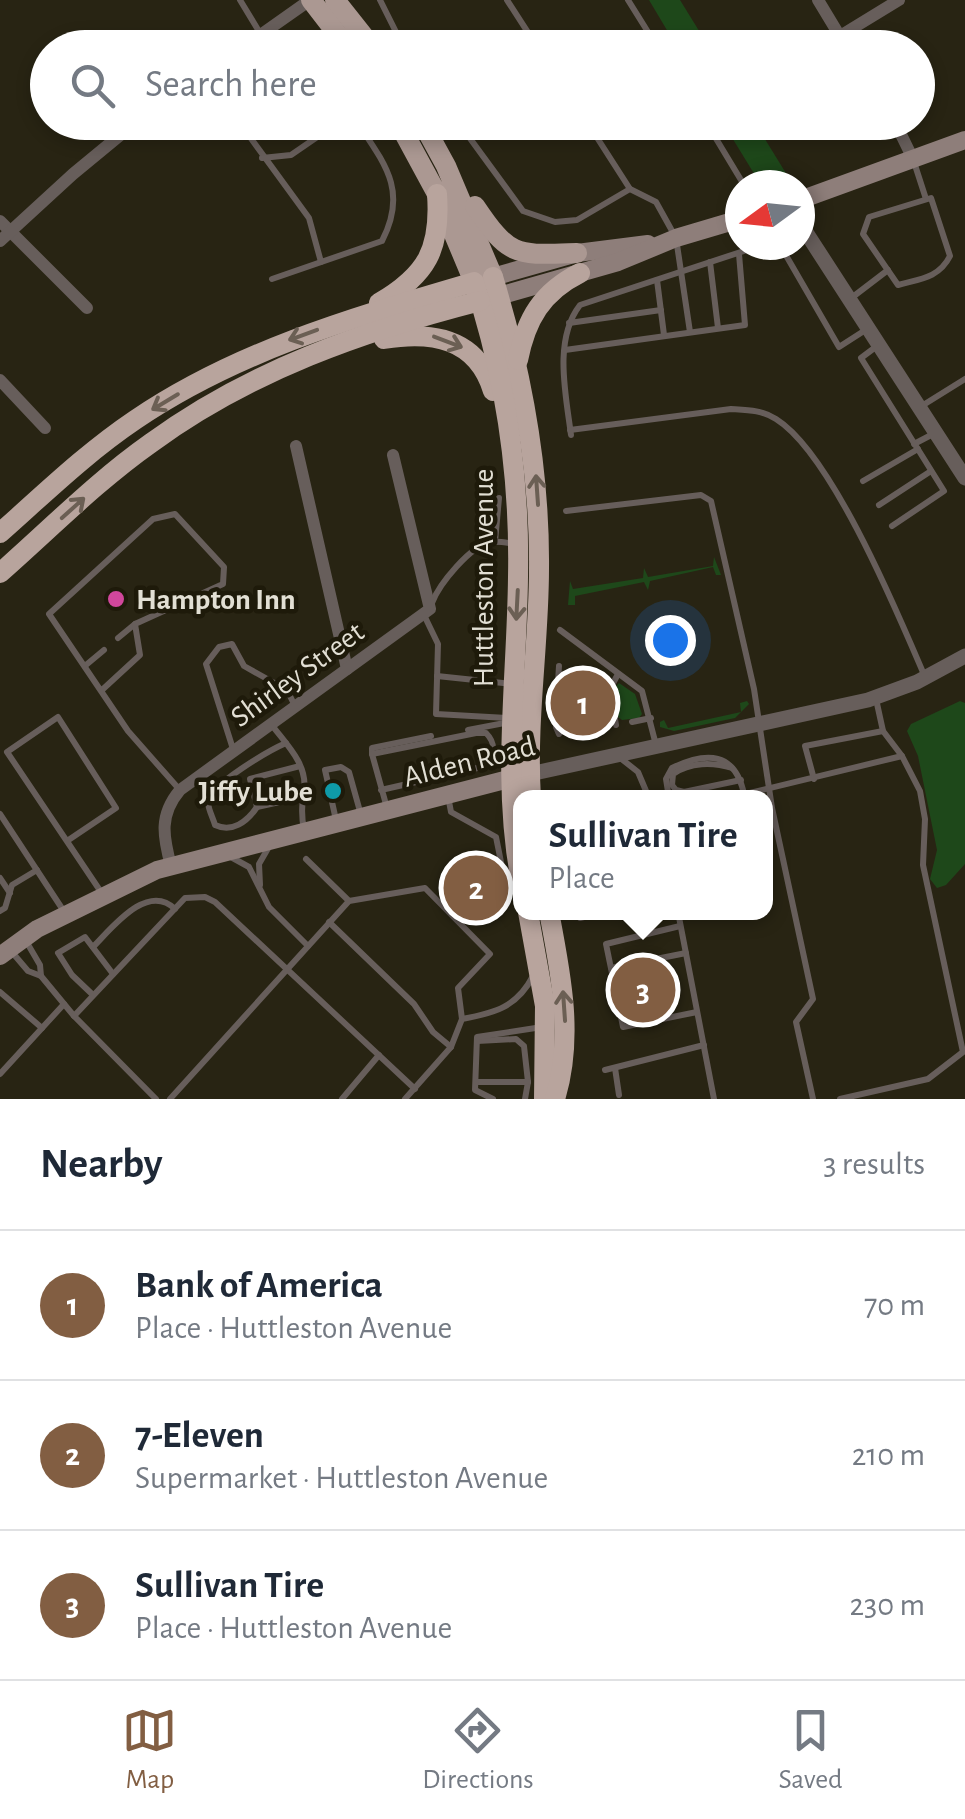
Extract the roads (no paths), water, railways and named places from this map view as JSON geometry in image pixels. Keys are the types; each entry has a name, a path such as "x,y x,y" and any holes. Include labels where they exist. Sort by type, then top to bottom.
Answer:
{"highway":[{"path":"355,317 412,282 426,262 437,232 436,194"},
{"path":"516,366 531,315 578,263"},
{"path":"0,533 103,444 166,400 268,349 355,317 486,289"},
{"path":"0,573 149,444 212,404 318,350 486,289"},
{"name":"Huttleston Avenue","path":"486,289 516,366 532,445 539,537 518,790"},
{"name":"Huttleston Avenue","path":"486,289 515,468 519,544 511,720 520,776 527,790"},
{"path":"318,350 421,335 438,336 461,346 477,359 487,376 515,468"},
{"path":"530,920 543,988 544,1099"},
{"path":"550,920 565,1028 563,1065 555,1099"}],"main road":[{"path":"310,0 334,30"},
{"path":"335,0 359,30"},
{"name":"Huttleston Avenue","path":"408,140 486,289"},
{"name":"Huttleston Avenue","path":"432,140 446,166 486,289"},
{"path":"815,195 965,140"},
{"path":"446,166 490,229 509,248 525,254 578,263 618,262 669,240 725,223"},
{"path":"486,289 578,263"},
{"name":"Alden Road","path":"12,948 102,894 171,866 520,776"}],"street":[{"path":"267,30 310,0"},
{"path":"818,0 837,30"},
{"path":"859,30 898,0"},
{"path":"87,308 3,231 114,140"},
{"path":"904,140 913,159"},
{"path":"815,247 965,478"},
{"path":"0,380 45,428"},
{"path":"296,446 347,669"},
{"path":"393,455 427,611"},
{"name":"Shirley Street","path":"180,790 427,611"},
{"name":"Alden Road","path":"520,776 875,698 925,678 965,656"},
{"path":"171,866 164,815 180,790"}],"lane":[{"path":"240,0 259,30"},
{"path":"380,0 395,30"},
{"path":"506,0 526,30"},
{"path":"628,0 647,30"},
{"path":"250,140 309,218 321,262"},
{"path":"262,158 291,155 313,140"},
{"path":"272,279 382,241 390,226 393,180 368,140"},
{"path":"471,140 523,211 555,222 577,220 630,189"},
{"path":"599,140 630,189 656,202 683,271 690,332"},
{"path":"717,140 735,170"},
{"path":"913,159 926,199"},
{"path":"931,198 950,256 944,269 898,285 888,270 863,234 864,225 869,217 931,198"},
{"path":"725,257 580,306 569,323 565,350 565,412 570,432 732,410 754,410 774,417 810,452 836,493 895,608 925,678"},
{"path":"565,350 746,325 739,260"},
{"path":"789,260 840,347 868,328"},
{"path":"710,262 718,328"},
{"path":"849,300 888,270"},
{"path":"657,280 664,335"},
{"path":"569,323 661,310"},
{"path":"878,345 861,358 944,491 892,526"},
{"path":"919,407 965,379"},
{"path":"863,480 936,432"},
{"path":"878,505 931,471"},
{"path":"566,511 701,495 709,498 770,789"},
{"path":"499,498 495,542 519,544"},
{"path":"118,638 134,624 223,584 224,566 175,514 153,519 50,614 128,730 180,790"},
{"name":"Shirley Street","path":"427,611 438,587 473,550 495,542"},
{"path":"427,611 438,644 436,714 511,720"},
{"path":"102,690 140,655 134,624"},
{"path":"560,630 645,694 656,746"},
{"path":"234,750 206,664 218,647 232,644 244,666 287,690 295,706"},
{"path":"86,665 104,650"},
{"path":"582,669 596,676 606,726"},
{"path":"616,725 610,689 618,674"},
{"path":"437,676 513,684"},
{"path":"840,1099 928,1078 962,1052 923,866 926,819 920,792 902,756 883,731 875,698"},
{"path":"67,842 116,808 58,717 7,752 67,842 102,894"},
{"path":"632,722 651,718"},
{"path":"388,810 372,748 511,720"},
{"path":"270,723 300,766 304,830"},
{"path":"814,779 805,746 883,731"},
{"path":"372,754 486,732 494,751 492,760 480,768 381,790"},
{"path":"286,743 236,774 210,794 208,803 215,825 225,828 244,824 257,808 302,797"},
{"path":"614,754 638,772 646,790"},
{"path":"765,790 902,756"},
{"path":"668,790 666,778 674,766 714,757 739,772 743,790"},
{"path":"677,790 671,782 673,774 680,770 714,762 729,765"},
{"path":"257,808 250,779 300,766"},
{"path":"328,783 325,770 341,767 349,772 361,816"},
{"path":"694,790 741,780"},
{"path":"448,794 451,812 496,836 513,871"},
{"path":"332,802 337,822"},
{"path":"773,804 813,999 796,1022 813,1099"},
{"path":"0,814 65,914"},
{"path":"490,832 513,828"},
{"path":"260,886 264,853 279,837"},
{"path":"219,852 244,861 268,907 308,946"},
{"path":"306,859 349,900"},
{"path":"0,911 6,908 12,885 37,870"},
{"path":"0,878 10,893"},
{"path":"170,1099 349,900 425,888 490,954 458,988 462,1019 451,1048 406,1099"},
{"path":"74,1016 185,898 206,897 415,1089"},
{"path":"93,947 128,911 158,900 166,901 174,909"},
{"path":"679,920 714,1099"},
{"path":"329,922 414,1004 433,1032 451,1048"},
{"path":"680,926 606,944 623,1027 697,1012"},
{"path":"93,995 72,975 58,953 86,937 114,974"},
{"path":"12,948 28,971 41,976 74,1016 156,1099"},
{"path":"12,948 40,965 41,976"},
{"path":"611,968 686,953"},
{"path":"462,1019 489,1015 516,1002 534,975"},
{"path":"0,992 42,1028"},
{"path":"0,1074 64,1004"},
{"path":"477,1039 546,1026"},
{"path":"477,1039 516,1039 524,1046 528,1082 524,1099"},
{"path":"475,1086 477,1039"},
{"path":"605,1070 704,1045"},
{"path":"342,1099 379,1055"},
{"path":"615,1068 619,1095"},
{"path":"475,1086 528,1082"},
{"path":"475,1086 494,1099"}],"place":[{"name":"Hampton Inn","path":"116,599"},
{"name":"Bank of America","path":"583,703"},
{"name":"Jiffy Lube","path":"333,791"},
{"name":"7-Eleven","path":"476,888"},
{"name":"Sullivan Tire","path":"643,990"}]}
